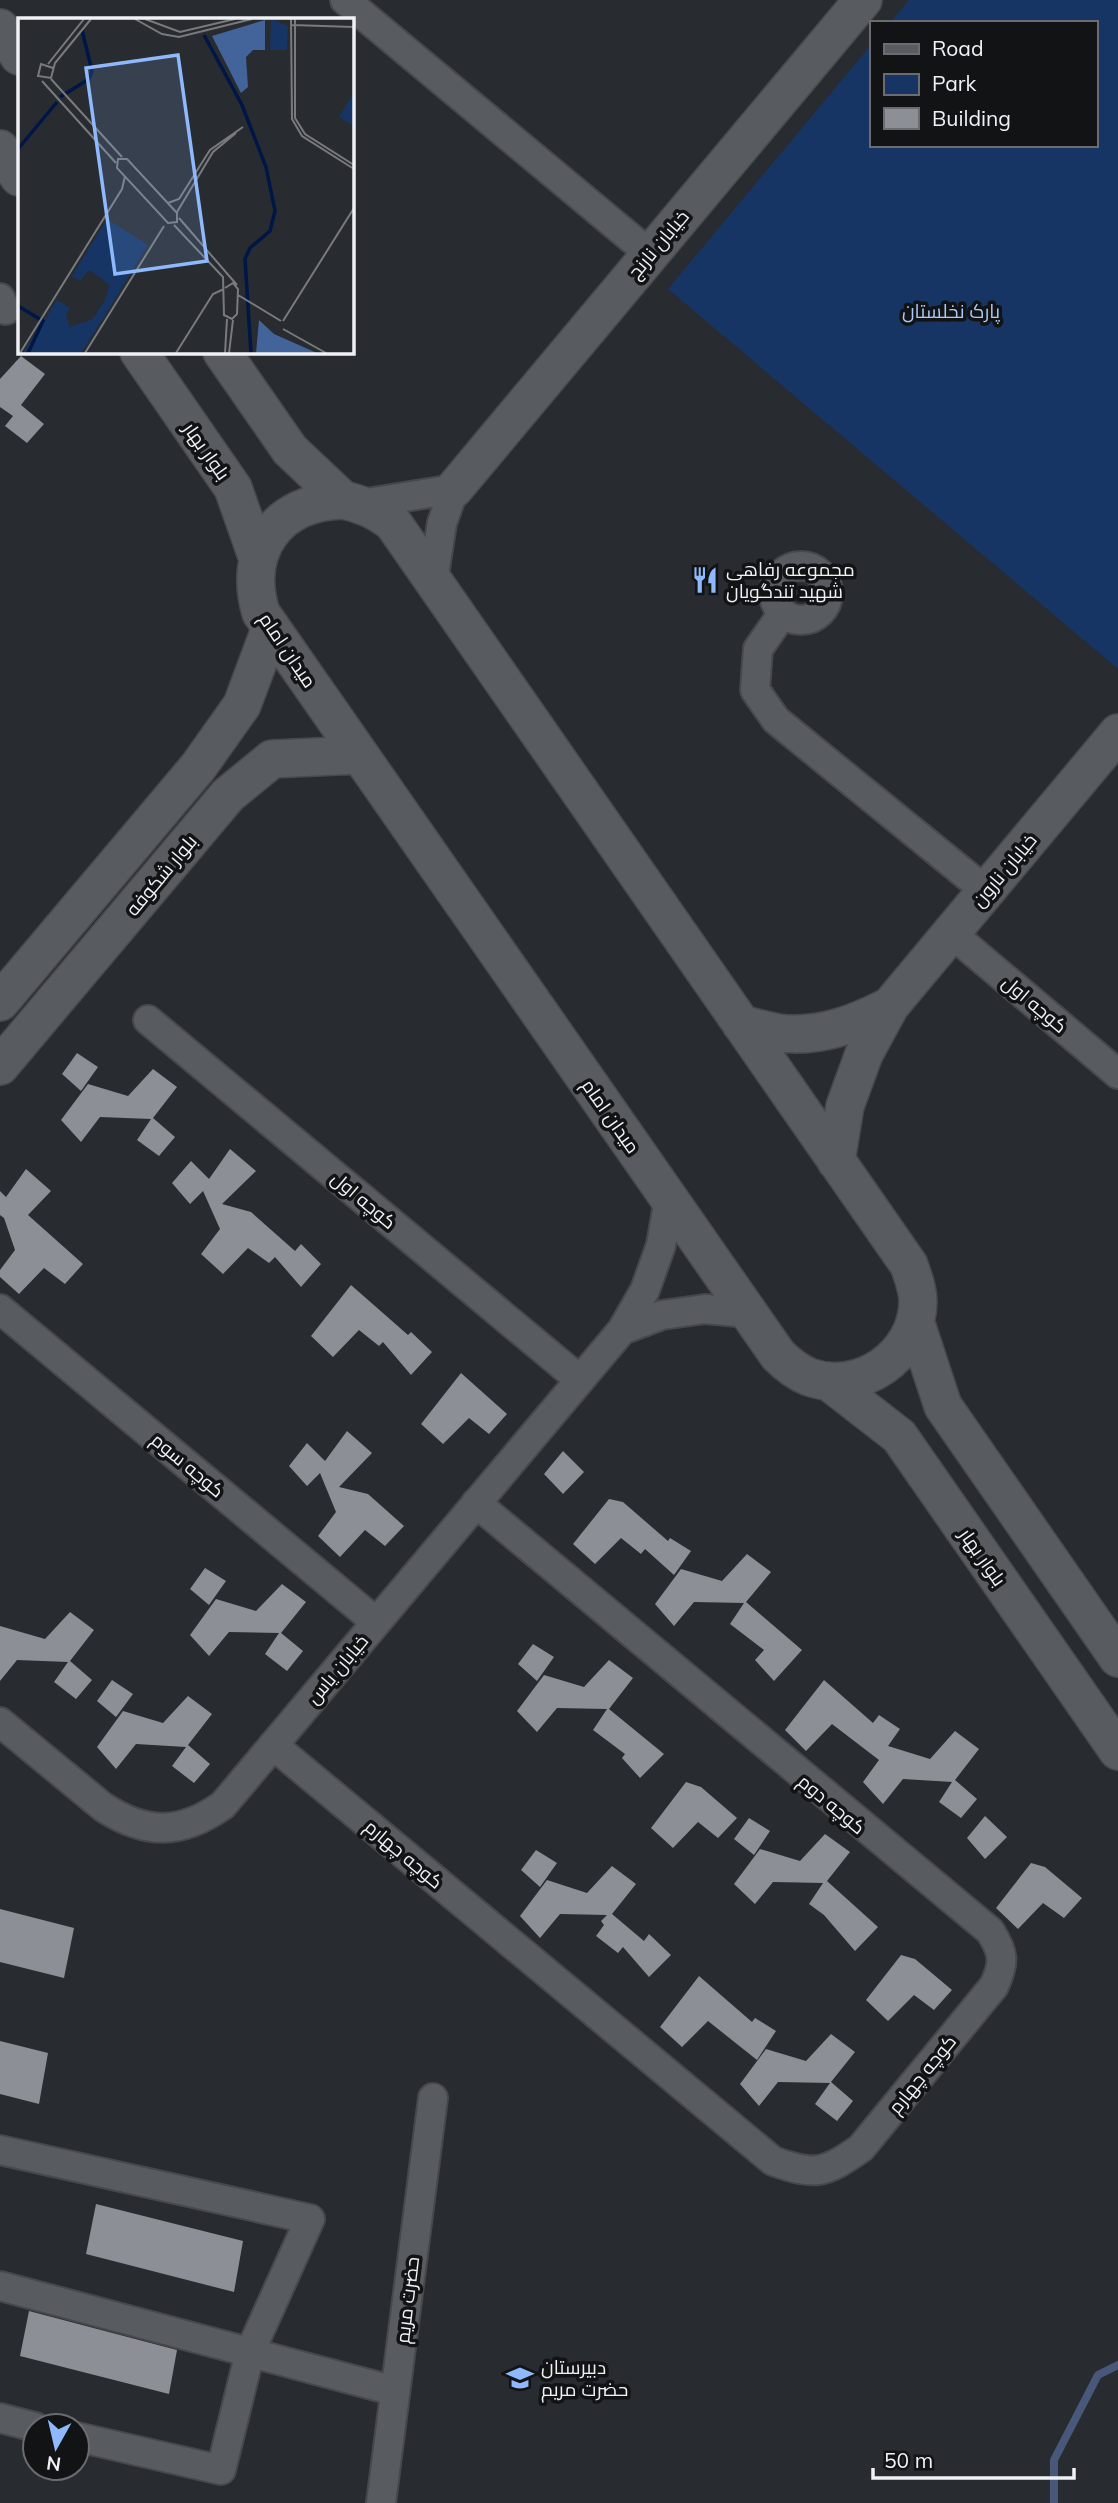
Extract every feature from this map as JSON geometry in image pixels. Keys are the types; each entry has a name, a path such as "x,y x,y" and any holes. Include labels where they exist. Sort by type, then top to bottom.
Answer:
{"street":[{"path":"345,0 650,254"},
{"name":"خیابان نارنج","path":"454,488 858,2"},
{"path":"0,28 18,55"},
{"path":"0,149 18,176"},
{"name":"بلوار بهار","path":"140,354 233,488 258,559"},
{"path":"223,354 290,450 352,502 454,488 442,523 433,581"},
{"name":"میدان امام","path":"324,501 352,502 378,512 393,523 909,1265 918,1302 915,1321 903,1347 883,1367 857,1378 828,1381 809,1377 792,1368 778,1355 261,613 256,596 258,559 265,542 276,527 290,514 306,506 324,501"},
{"path":"783,612 758,649 755,690 776,720 986,891"},
{"path":"0,1002 198,767 242,705 271,627"},
{"name":"خیابان نارون","path":"890,1006 1118,733"},
{"name":"بلوار شکوفه","path":"0,1066 228,795 272,759 360,755"},
{"name":"کوچه اول","path":"951,933 1118,1074"},
{"path":"741,1024 779,1033 818,1033 856,1024 890,1006"},
{"path":"836,1161 845,1106 863,1054 890,1006"},
{"name":"کوچه اول","path":"148,1020 580,1380"},
{"name":"خیابان یاس","path":"0,1722 121,1819 163,1829 185,1826 206,1818 223,1805 622,1330 645,1290 661,1245 669,1199"},
{"name":"کوچه سوم","path":"0,1309 376,1622"},
{"path":"622,1330 662,1315 705,1309 749,1313"},
{"path":"915,1321 943,1406 1118,1658"},
{"name":"بلوار بهار","path":"828,1381 899,1436 1118,1751"},
{"name":"کوچه چهارم","path":"272,1745 773,2161 803,2172 835,2167 861,2148 994,1986 1002,1968 1001,1948 990,1931 476,1503"},
{"name":"حضرت مریم","path":"381,2503 433,2098"},
{"path":"0,2150 310,2219 250,2352 221,2470 91,2440"},
{"path":"0,2286 395,2391"},
{"path":"0,2418 21,2423"}],"green space":[{"name":"پارک نخلستان","path":"909,0 1118,0 1118,669 668,289 870,46 870,147 1097,147 1097,21 892,21"}],"building":[{"path":"21,356 45,374 21,405 44,424 27,443 5,426 13,416 0,407 0,379"},
{"path":"77,1053 98,1067 81,1091 62,1074"},
{"path":"153,1069 177,1087 153,1118 175,1137 159,1156 137,1140 151,1119 100,1117 81,1142 61,1120 88,1084 128,1096"},
{"path":"230,1149 256,1171 222,1204 251,1212 295,1251 301,1244 321,1264 301,1287 275,1257 269,1263 248,1248 223,1274 201,1254 220,1229 203,1191 190,1204 172,1183 191,1161 209,1179"},
{"path":"26,1169 51,1191 28,1215 83,1264 65,1284 44,1268 19,1294 0,1277 0,1270 15,1250 4,1218 0,1215 0,1191 6,1197"},
{"path":"351,1285 408,1335 411,1332 432,1352 411,1375 383,1342 379,1346 359,1330 333,1357 311,1336"},
{"path":"461,1373 507,1414 489,1434 469,1418 443,1444 421,1424"},
{"path":"347,1431 372,1453 339,1487 368,1494 404,1526 385,1546 365,1530 340,1557 318,1536 336,1512 320,1473 307,1486 289,1466 307,1443 325,1461"},
{"path":"563,1451 584,1472 563,1494 544,1474"},
{"path":"609,1499 623,1502 668,1541 670,1538 691,1551 674,1575 645,1549 641,1554 621,1538 595,1564 573,1544"},
{"path":"747,1554 771,1572 746,1602 802,1650 774,1681 755,1660 764,1650 730,1624 744,1603 694,1602 674,1626 655,1604 681,1569 722,1581"},
{"path":"205,1568 226,1581 209,1605 190,1589"},
{"path":"282,1584 306,1602 281,1633 303,1651 287,1671 265,1654 279,1633 229,1632 209,1656 190,1635 216,1599 256,1611"},
{"path":"70,1612 94,1630 70,1661 92,1680 76,1699 54,1682 68,1662 17,1660 0,1681 0,1626 45,1639"},
{"path":"533,1644 554,1657 537,1681 518,1664"},
{"path":"609,1660 633,1678 609,1709 664,1754 640,1778 622,1758 625,1754 593,1730 607,1709 557,1708 537,1732 517,1711 544,1675 584,1687"},
{"path":"112,1680 133,1694 116,1717 97,1701"},
{"path":"824,1680 873,1723 879,1715 900,1729 888,1746 930,1759 955,1731 979,1749 955,1780 977,1799 961,1818 939,1802 952,1782 903,1779 883,1804 863,1782 879,1760 832,1724 806,1751 785,1730"},
{"path":"188,1696 212,1714 188,1745 210,1764 194,1783 172,1766 186,1747 136,1744 116,1769 97,1747 123,1711 163,1723"},
{"path":"686,1782 701,1787 737,1818 718,1838 698,1822 673,1848 651,1828"},
{"path":"985,1816 1007,1837 985,1859 967,1838"},
{"path":"749,1818 770,1831 754,1855 734,1839"},
{"path":"825,1834 850,1852 827,1881 878,1927 855,1951 824,1915 809,1904 823,1883 773,1882 755,1904 734,1884 760,1849 800,1861"},
{"path":"536,1850 557,1863 540,1887 521,1870"},
{"path":"1031,1863 1045,1867 1082,1898 1064,1918 1043,1903 1018,1929 996,1908"},
{"path":"612,1866 636,1884 612,1914 644,1941 649,1934 671,1955 649,1977 623,1947 618,1953 596,1936 604,1925 601,1921 607,1915 560,1914 540,1938 520,1916 547,1880 587,1893"},
{"path":"0,1909 74,1928 64,1978 0,1962"},
{"path":"901,1955 915,1959 952,1990 934,2010 914,1995 888,2021 866,2000"},
{"path":"699,1976 752,2022 755,2018 776,2031 757,2060 708,2021 682,2047 660,2027"},
{"path":"831,2034 855,2052 831,2082 853,2101 837,2121 815,2104 830,2083 778,2082 759,2106 740,2084 766,2049 806,2061"},
{"path":"0,2041 48,2053 39,2104 0,2094"},
{"path":"96,2204 243,2241 234,2292 86,2254"},
{"path":"29,2311 177,2350 169,2394 20,2356"}],"waterway":[{"path":"1054,2503 1054,2460 1098,2375 1118,2365"}],"place":[{"name":"مجموعه رفاهی شهید تندگویان","path":"705,580"},
{"name":"دبیرستان حضرت مریم","path":"520,2378"}]}
